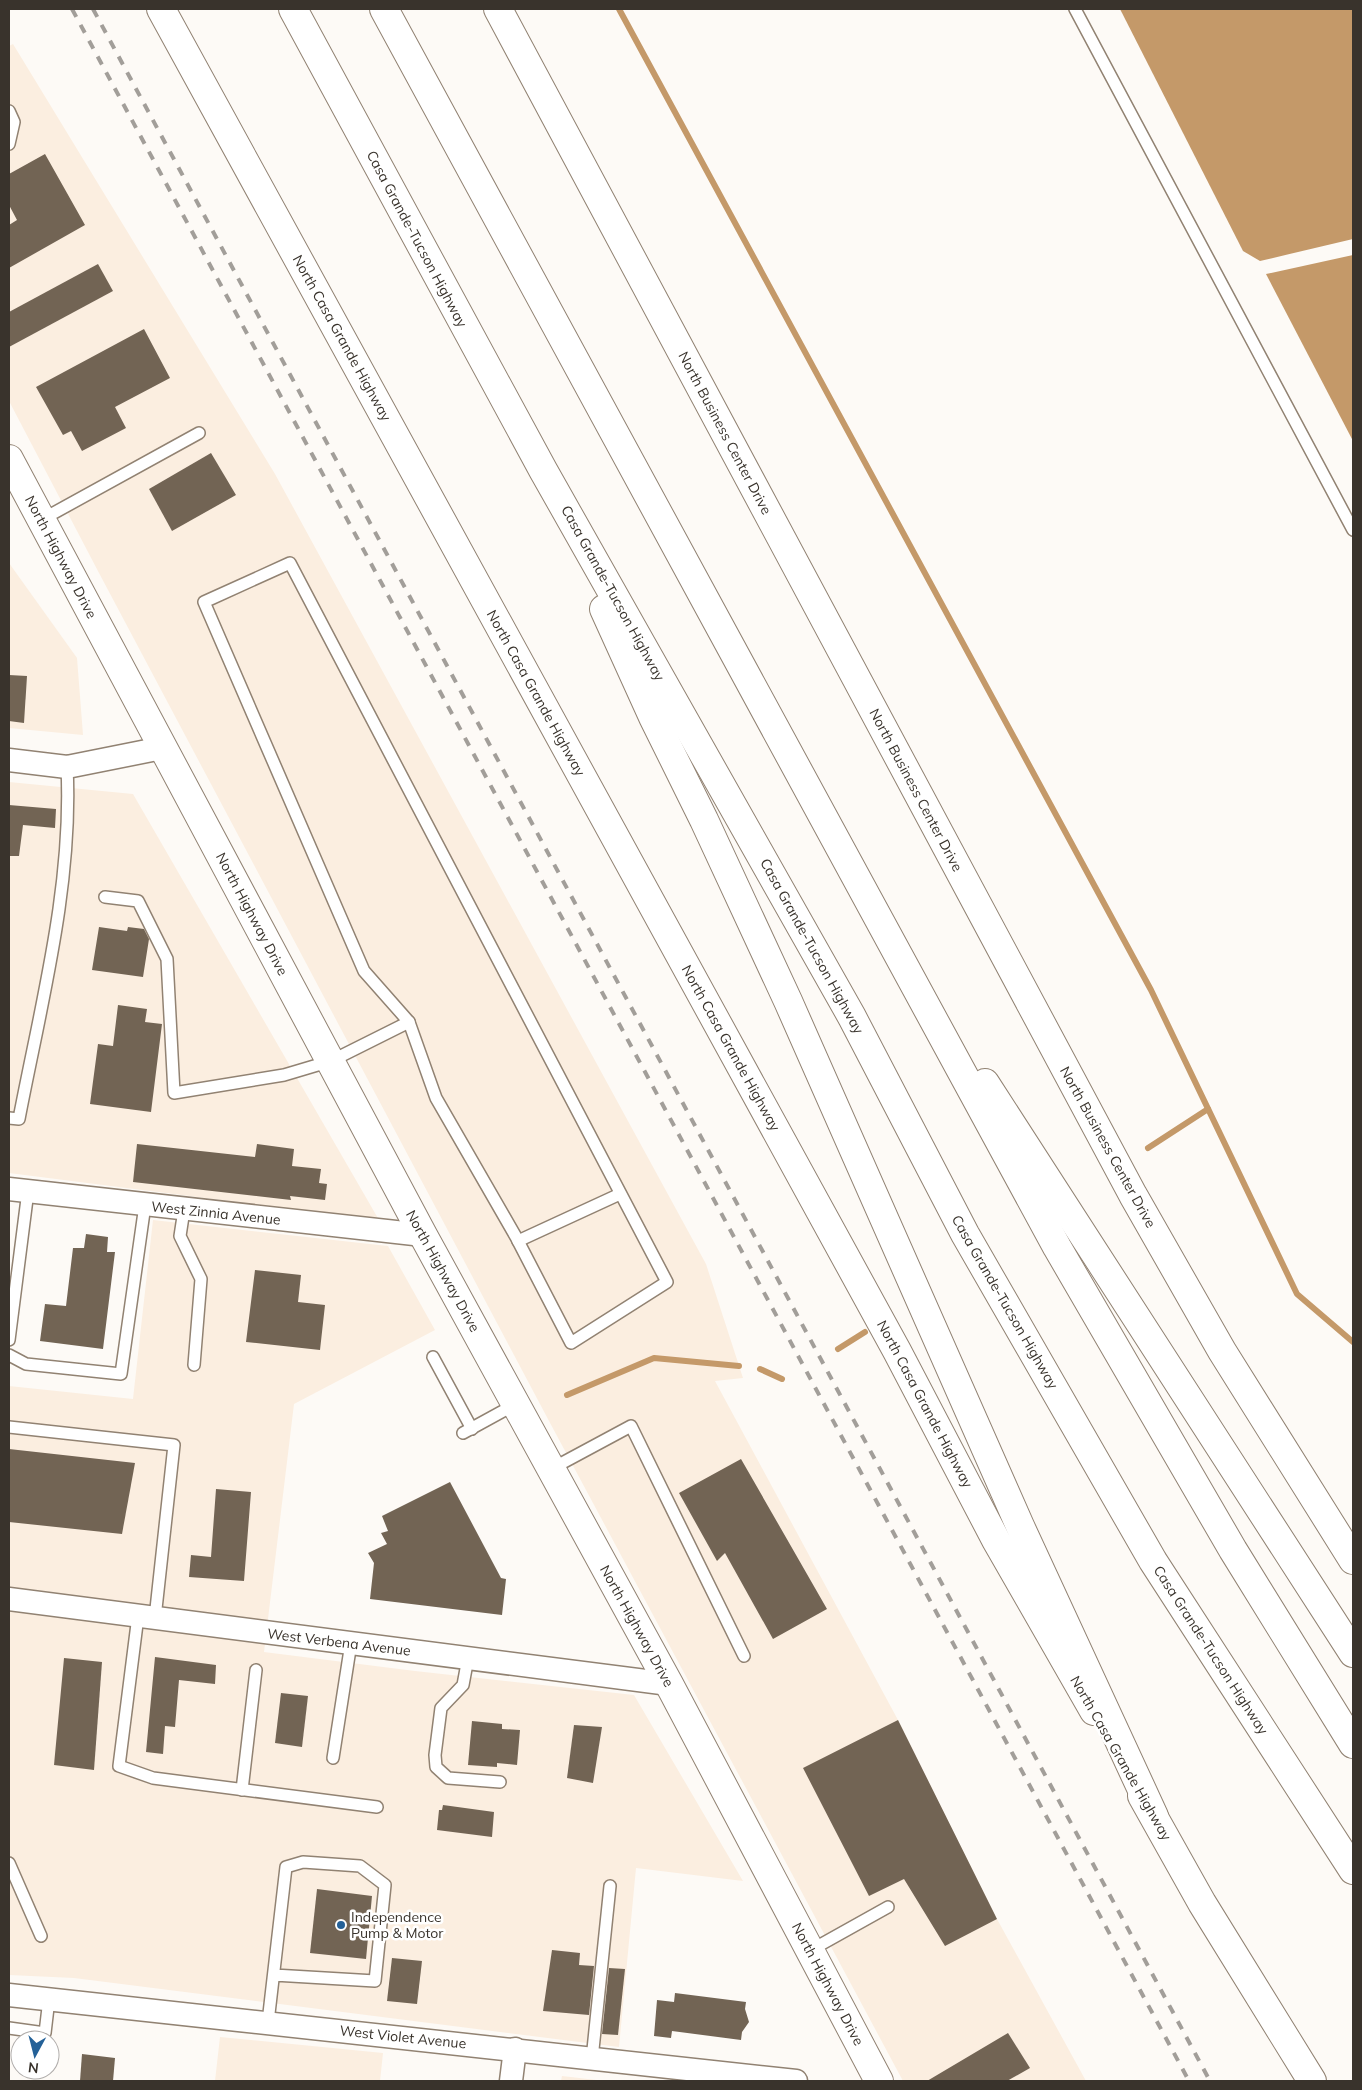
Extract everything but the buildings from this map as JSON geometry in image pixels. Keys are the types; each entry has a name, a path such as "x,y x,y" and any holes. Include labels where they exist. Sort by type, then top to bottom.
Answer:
{"main road":[{"name":"North Casa Grande Highway","path":"161,9 897,1350 996,1540 1202,1903 1312,2081"},
{"name":"Casa Grande-Tucson Highway","path":"293,9 543,470 852,1017 965,1234 1143,1544 1353,1870"},
{"path":"384,9 1056,1247 1233,1550 1353,1744"},
{"name":"North Business Center Drive","path":"498,9 1132,1195 1222,1350 1353,1560"},
{"name":"North Highway Drive","path":"9,459 423,1235 669,1684 879,2081"},
{"path":"543,470 633,676 788,1001 1020,1526 1154,1816"},
{"path":"873,910 1353,1653"}],"street":[{"path":"9,760 67,767 162,748"},
{"name":"West Zinnia Avenue","path":"19,1190 184,1210 423,1235"},
{"name":"West Verbena Avenue","path":"9,1599 669,1684"},
{"name":"West Violet Avenue","path":"9,1995 515,2049 592,2059 693,2076 796,2081"},
{"path":"511,2081 515,2049"}],"lane":[{"path":"1075,9 1353,530"},
{"path":"9,111 14,122 9,144"},
{"path":"41,520 199,432"},
{"path":"290,563 620,1194 667,1282 571,1342 518,1241 436,1098 409,1022 364,972 204,602 290,563"},
{"path":"9,1118 19,1119 59,912 69,801 67,767"},
{"path":"105,897 138,902 167,959 174,1093 284,1075 330,1061 409,1022"},
{"path":"9,1340 19,1190"},
{"path":"518,1241 620,1194"},
{"path":"9,1355 26,1364 121,1374 145,1205"},
{"path":"184,1210 180,1236 200,1279 194,1365"},
{"path":"433,1357 468,1431 516,1404"},
{"path":"551,1469 631,1426 744,1656"},
{"path":"9,1427 174,1445 119,1766 153,1778 377,1808"},
{"path":"9,1599 9,1605"},
{"path":"333,1758 351,1643"},
{"path":"468,1658 463,1685 441,1708 434,1755 436,1767 448,1778 500,1782"},
{"path":"242,1790 256,1670"},
{"path":"268,2022 286,1867 303,1862 360,1866 385,1885 375,1981 274,1975"},
{"path":"9,1864 41,1936"},
{"path":"592,2059 610,1886"},
{"path":"811,1950 888,1907"},
{"path":"9,2028 46,2033 49,1999"}],"shaded area":[{"path":"1120,9 1353,9 1353,239 1260,261 1243,251"},
{"path":"13,44 275,474 706,1264 743,1378 715,1381 898,1720 997,1919 1086,2081 903,2081 549,1421 99,573 9,401 9,46"},
{"path":"1353,255 1353,441 1266,274"},
{"path":"9,563 77,658 83,735 9,728"},
{"path":"9,782 133,794 379,1220 9,1173"},
{"path":"153,1220 388,1246 435,1330 294,1404 264,1652 634,1695 743,1881 636,1868 619,2047 74,1978 9,1975 9,1386 133,1399"},
{"path":"220,2037 383,2053 380,2081 215,2081"},
{"path":"562,2076 605,2081 561,2081"}],"waterway":[{"path":"619,9 1151,990 1297,1294 1353,1342"},
{"path":"1148,1148 1208,1109"},
{"path":"838,1349 865,1332"},
{"path":"567,1395 654,1358 739,1366"},
{"path":"760,1369 782,1379"}],"railway":[{"path":"72,9 1189,2081"},
{"path":"93,9 1210,2081"}],"place":[{"name":"Independence Pump & Motor","path":"341,1925"}]}
